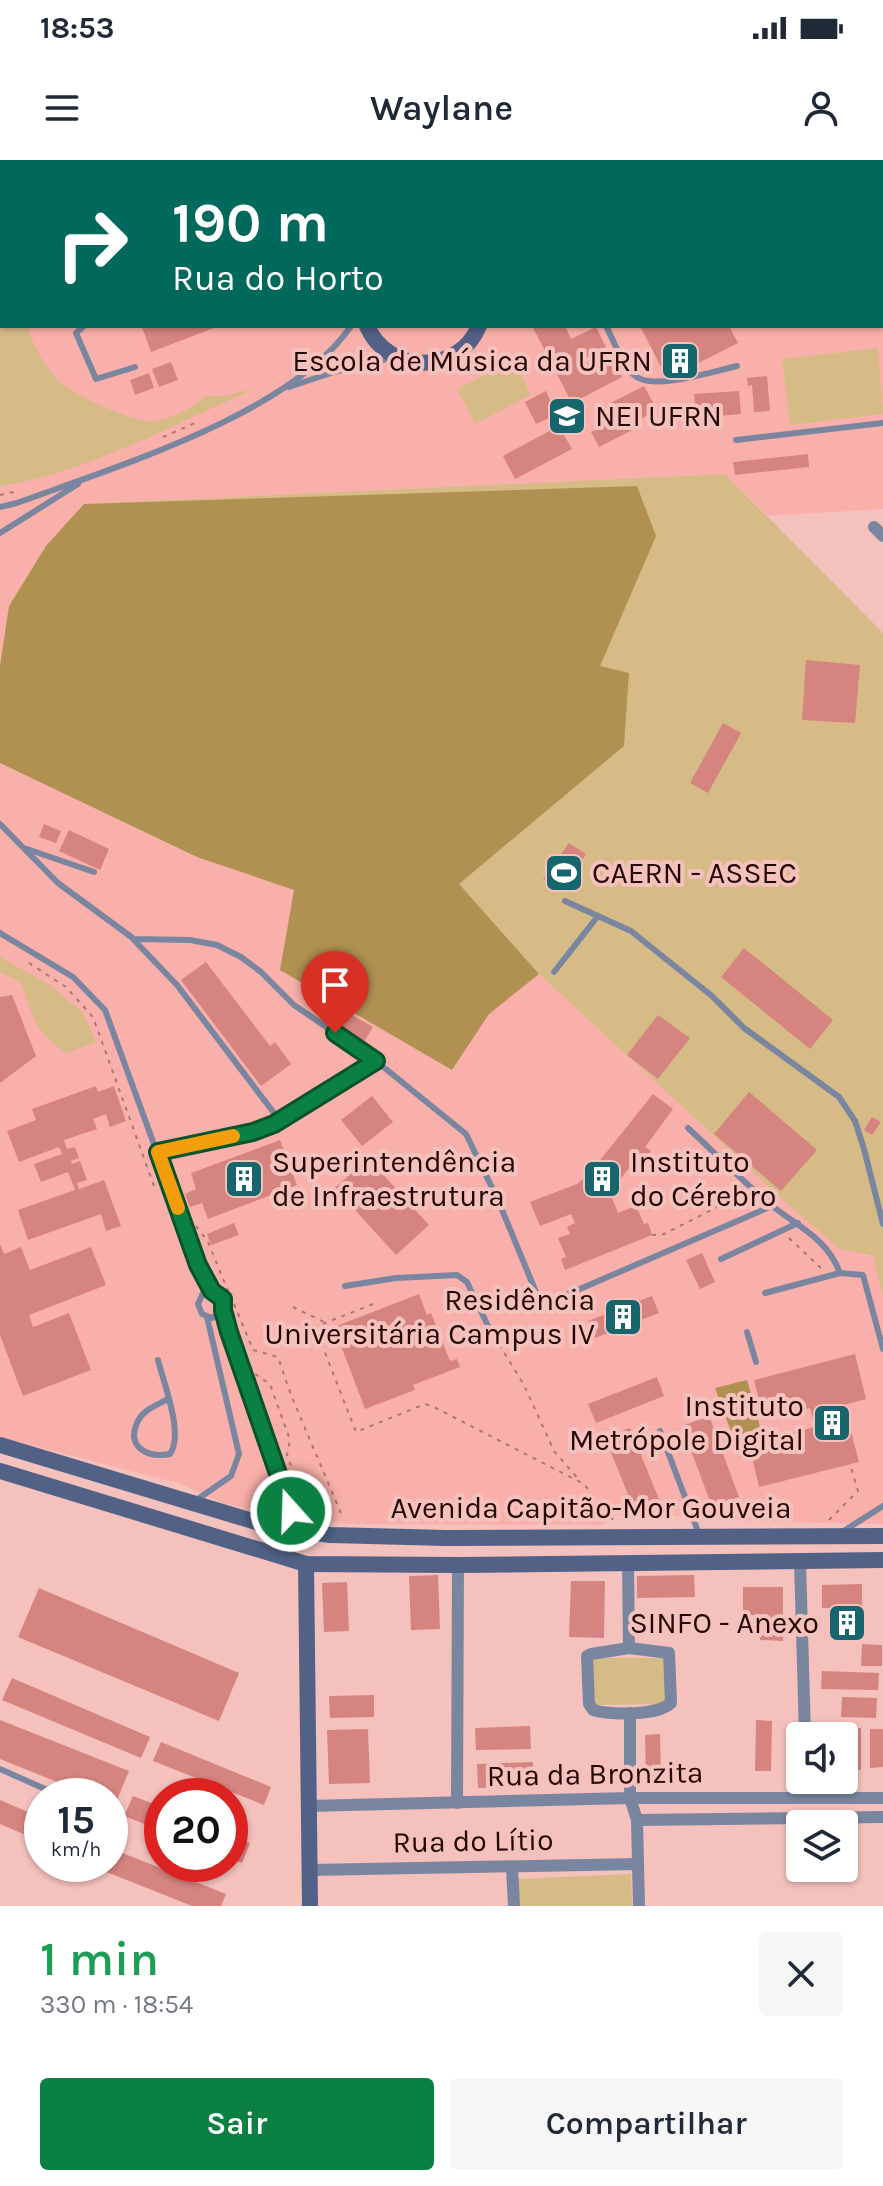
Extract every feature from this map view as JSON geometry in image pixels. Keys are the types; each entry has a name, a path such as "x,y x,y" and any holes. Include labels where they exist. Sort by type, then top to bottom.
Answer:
{"main road":[{"path":"368,328 376,342 395,357 413,363 432,363 451,357 466,346 478,328"},
{"name":"Avenida Capitão-Mor Gouveia","path":"0,1445 266,1525 299,1532 446,1538 700,1537 831,1529 883,1536"},
{"path":"0,1471 306,1564 883,1560"},
{"path":"306,1564 310,1906"}],"street":[{"path":"800,1561 805,1722"},
{"path":"628,1562 629,1648"},
{"path":"457,1803 458,1565"},
{"path":"629,1648 668,1652 671,1682 669,1705 630,1713 596,1711 591,1708 587,1658 591,1654 629,1648"},
{"path":"630,1713 630,1798 637,1820 639,1906"},
{"name":"Rua da Bronzita","path":"308,1806 630,1798 883,1798"},
{"name":"Rua da Bronzita","path":"637,1820 883,1817"},
{"name":"Rua do Lítio","path":"310,1870 638,1864"},
{"path":"512,1867 514,1906"}],"lane":[{"path":"282,390 322,361 349,328"},
{"path":"607,328 631,373 640,380 658,383 737,366"},
{"path":"74,330 96,379 135,367"},
{"path":"0,507 96,474 198,433 282,390 334,372 395,357"},
{"path":"736,440 883,423"},
{"path":"0,533 96,474"},
{"path":"0,824 58,883 134,939 177,985 280,1121"},
{"path":"23,848 94,872"},
{"path":"565,901 631,931 712,996 744,1028 839,1097 855,1121 883,1224"},
{"path":"554,972 598,916"},
{"path":"0,933 73,977 105,1010 198,1265 212,1291 223,1299 223,1310 299,1532"},
{"path":"134,939 190,940 217,945 241,957 294,1005 376,1061 466,1134 542,1301 559,1298 772,1206"},
{"path":"158,1152 253,1132 280,1121 376,1061"},
{"path":"688,1128 772,1206 798,1223 830,1251 840,1273"},
{"path":"721,1259 798,1223"},
{"path":"765,1293 840,1273 863,1275 883,1349"},
{"path":"345,1286 396,1278 457,1275 467,1282 489,1328"},
{"path":"212,1291 203,1293 198,1304 202,1314 216,1317 223,1310"},
{"path":"193,1503 231,1476 239,1454 207,1317"},
{"path":"747,1332 756,1362"},
{"path":"158,1360 168,1399 175,1428 175,1448 170,1454 156,1457 139,1450 134,1442 137,1423 147,1410 168,1399"},
{"path":"660,1431 700,1537"},
{"path":"831,1529 883,1506"},
{"path":"0,1769 24,1780"}],"path":[{"path":"158,439 201,421"},
{"path":"0,495 25,490"},
{"path":"27,962 66,987 93,1017 154,1186"},
{"path":"194,1222 208,1242 229,1293"},
{"path":"373,1304 315,1327 356,1432 425,1404 581,1482"},
{"path":"234,1305 253,1350 278,1357 345,1524"},
{"path":"293,1307 326,1323"},
{"path":"489,1328 524,1385 554,1451 590,1490 608,1516"},
{"path":"251,1372 270,1384 290,1440 287,1455 310,1517"},
{"path":"831,1529 858,1491 850,1464"}],"shaded area":[{"path":"0,328 883,328 883,509 768,516 725,474 84,504 9,605 0,666"},
{"path":"0,328 28,328 48,368 65,386 104,407 146,421 168,418 205,396 225,396 256,388 97,459 31,480 0,486"},
{"path":"878,348 883,414 790,425 782,359"},
{"path":"514,361 531,395 475,424 457,389"},
{"name":"CAERN - ASSEC","path":"725,474 883,633 883,1297 873,1256 840,1249 461,906 197,857 0,763 0,666 9,606 46,546 84,504"},
{"path":"637,486 656,536 600,666 629,673 624,746 459,884 539,974 489,1014 452,1070 280,970 294,890 197,857 0,763 0,666 9,606 46,546 84,504"},
{"path":"0,763 197,857 294,890 461,906 737,1157 862,1255 874,1256 883,1297 883,1524 616,1515 603,1525 345,1524 286,1510 270,1516 220,1502 181,1484 0,1437"},
{"path":"0,957 52,986 83,1013 96,1042 67,1053 47,1038 36,1024 21,983 0,972"},
{"path":"747,1380 763,1437 747,1441 741,1459 715,1388"},
{"path":"591,1658 668,1658 667,1704 592,1705"},
{"path":"631,1874 632,1906 519,1906 518,1879"}],"building":[{"path":"142,328 214,328 151,352"},
{"path":"533,328 566,328 571,339 596,328 606,347 582,360 584,365 610,352 622,377 572,403"},
{"name":"Escola de Música da UFRN","path":"641,328 730,328 738,343 667,379"},
{"path":"171,362 178,380 159,387 152,369"},
{"path":"149,373 154,388 135,395 130,380"},
{"path":"767,376 770,411 754,412 752,385 748,386 747,378"},
{"path":"644,386 657,410 637,421 640,426 599,447 591,432 605,426 597,410"},
{"path":"546,391 557,414 536,424 525,402"},
{"path":"739,391 741,414 696,418 694,394"},
{"path":"559,426 572,449 515,479 503,456"},
{"path":"808,454 809,467 735,475 733,462"},
{"path":"806,660 860,665 855,723 802,720"},
{"path":"723,723 741,733 708,793 690,783"},
{"path":"44,824 61,831 56,843 39,837"},
{"path":"69,830 109,849 100,870 59,851"},
{"path":"569,843 586,854 560,891 543,879"},
{"path":"744,948 833,1020 810,1049 721,977"},
{"path":"206,962 270,1046 275,1042 291,1064 261,1086 181,980"},
{"path":"12,995 36,1056 0,1083 0,997"},
{"path":"333,1004 373,1027 364,1042 324,1019"},
{"path":"658,1015 690,1038 658,1079 627,1055"},
{"path":"96,1086 98,1092 114,1086 126,1121 110,1127 106,1114 93,1119 97,1129 64,1140 67,1149 75,1147 79,1158 71,1161 72,1164 80,1161 87,1180 77,1183 79,1189 104,1180 121,1226 106,1231 101,1214 28,1240 18,1210 75,1190 68,1172 41,1182 34,1164 62,1154 59,1147 19,1162 7,1131 36,1120 32,1109"},
{"path":"749,1092 817,1150 781,1191 714,1134"},
{"name":"Instituto do Cérebro","path":"653,1094 673,1109 645,1147 651,1151 634,1174 628,1169 610,1193 618,1213 636,1206 652,1235 565,1270 561,1259 566,1257 558,1238 570,1234 567,1227 575,1223 571,1214 540,1226 530,1202 577,1184 589,1174"},
{"path":"372,1096 393,1122 362,1146 341,1120"},
{"path":"872,1117 881,1122 872,1135 864,1130"},
{"name":"Superintendência de Infraestrutura","path":"280,1140 297,1185 208,1219 202,1203 190,1207 185,1194 196,1189 191,1173"},
{"path":"368,1158 429,1225 396,1255 335,1188"},
{"path":"234,1223 239,1235 211,1245 207,1234"},
{"path":"0,1244 4,1254 21,1247 30,1270 91,1247 106,1285 29,1315 33,1327 69,1313 91,1370 23,1396 0,1335"},
{"path":"702,1253 715,1282 700,1289 686,1260"},
{"path":"419,1294 427,1315 431,1313 450,1361 457,1359 460,1367 413,1385 415,1390 365,1409 334,1327"},
{"name":"Residência Universitária Campus IV","path":"652,1296 659,1313 595,1338 588,1321"},
{"name":"Instituto Metrópole Digital","path":"855,1354 866,1399 844,1405 859,1462 759,1487 749,1444 815,1427 810,1408 764,1420 754,1380"},
{"path":"657,1377 664,1396 596,1423 588,1404"},
{"path":"709,1416 739,1497 712,1507 682,1426"},
{"path":"630,1428 661,1504 636,1514 605,1438"},
{"path":"438,1575 440,1629 411,1630 409,1576"},
{"path":"694,1575 695,1597 637,1598 637,1576"},
{"path":"571,1581 605,1581 604,1638 569,1637"},
{"path":"347,1582 349,1631 324,1632 322,1583"},
{"name":"SINFO - Anexo","path":"862,1584 862,1638 833,1638 833,1608 822,1608 822,1585"},
{"path":"743,1587 783,1587 783,1641 760,1640 761,1615 743,1615"},
{"path":"39,1588 239,1673 219,1721 18,1637"},
{"path":"862,1644 882,1645 882,1666 861,1666"},
{"path":"822,1671 879,1673 878,1690 821,1689"},
{"path":"12,1678 150,1737 141,1758 2,1700"},
{"path":"374,1695 374,1717 330,1718 329,1696"},
{"path":"842,1697 877,1698 876,1718 841,1717"},
{"path":"0,1720 129,1771 126,1778 47,1778 0,1759"},
{"path":"756,1720 772,1721 771,1771 755,1771"},
{"path":"530,1726 531,1749 476,1750 475,1728"},
{"path":"858,1728 861,1728 861,1770 858,1770"},
{"path":"368,1729 370,1783 329,1784 327,1730"},
{"path":"870,1729 883,1729 883,1767 870,1768"},
{"path":"660,1734 661,1777 646,1778 645,1735"},
{"path":"161,1742 271,1787 264,1805 248,1799 248,1778 196,1778 153,1761"},
{"path":"533,1762 533,1786 478,1788 477,1764"},
{"path":"133,1796 144,1800 144,1824 128,1818"},
{"path":"0,1800 24,1810 24,1834 0,1824"},
{"path":"128,1855 144,1861 144,1882 196,1882 226,1894 221,1906 192,1906 128,1881"}],"slow traffic":[{"path":"178,1208 158,1152 233,1136"}],"place":[{"name":"Escola de Música da UFRN","path":"680,361"},
{"name":"NEI UFRN","path":"567,416"},
{"name":"CAERN - ASSEC","path":"564,873"},
{"name":"Superintendência de Infraestrutura","path":"244,1179"},
{"name":"Instituto do Cérebro","path":"602,1179"},
{"name":"Residência Universitária Campus IV","path":"623,1317"},
{"name":"Instituto Metrópole Digital","path":"832,1423"},
{"name":"SINFO - Anexo","path":"847,1623"}],"route":[{"path":"291,1511 229,1332 223,1299 212,1291 198,1265 158,1152 253,1132 274,1124 376,1061 335,1033"}]}
